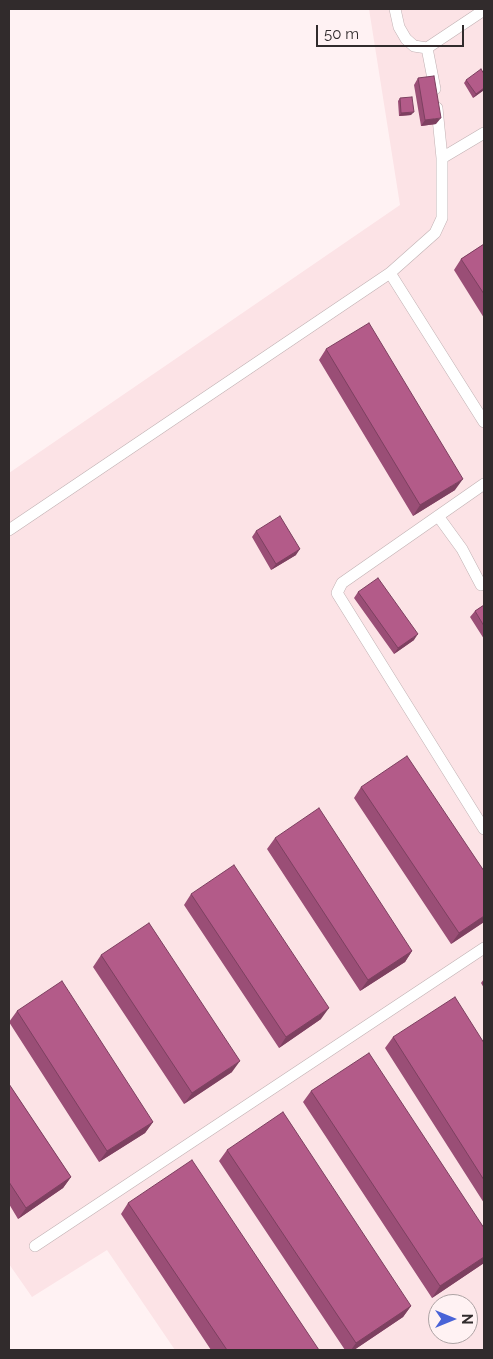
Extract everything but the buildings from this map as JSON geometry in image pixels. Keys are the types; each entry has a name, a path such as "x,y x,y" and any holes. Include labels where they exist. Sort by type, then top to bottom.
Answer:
{"lane":[{"path":"395,9 399,27 406,39 414,46 427,48 484,10"},
{"path":"9,530 390,273 435,233 442,218 442,158 434,82 427,48"},
{"path":"442,158 484,133"},
{"path":"390,273 484,422"},
{"path":"484,484 342,583 337,593 484,829"},
{"path":"438,516 462,549 481,584"},
{"path":"35,1246 484,948"}],"shaded area":[{"path":"369,9 484,9 484,1350 175,1350 107,1250 32,1297 9,1264 9,473 400,205"}]}
